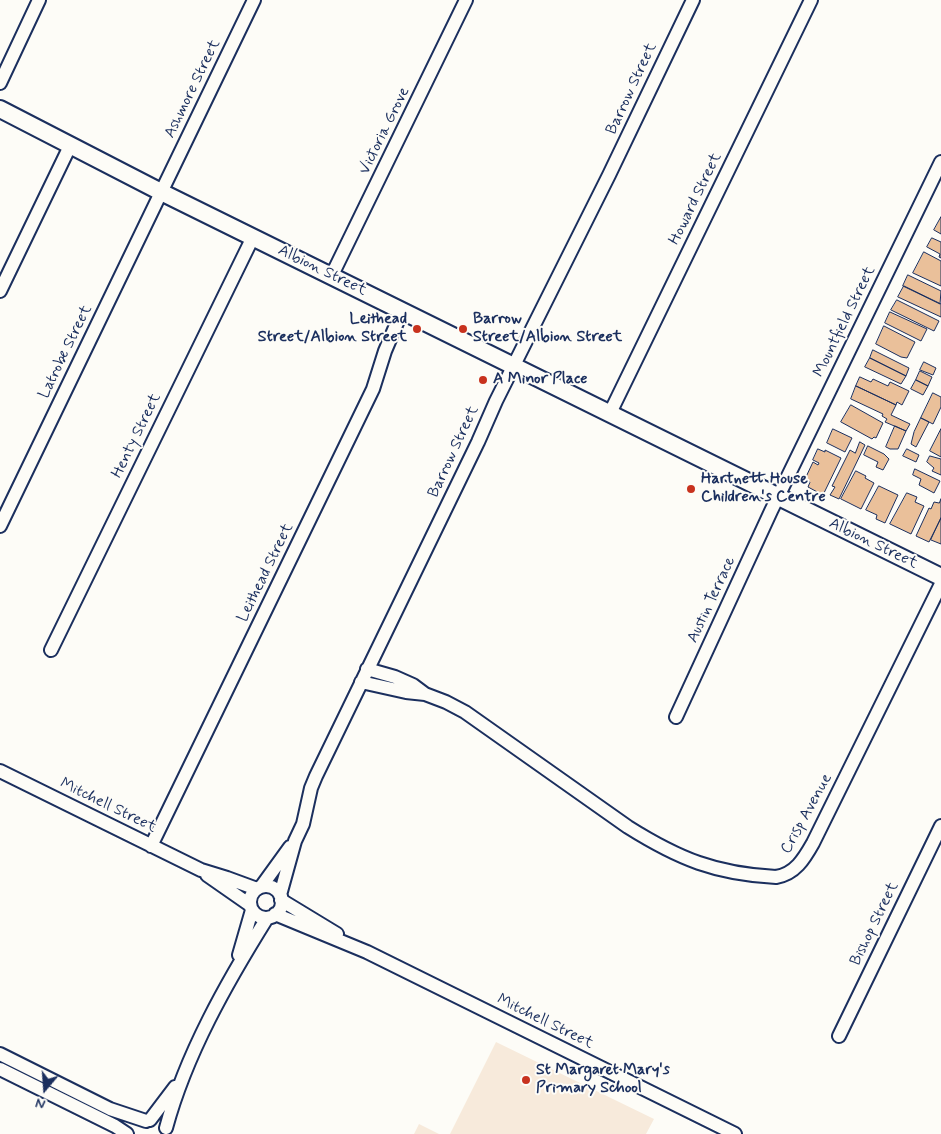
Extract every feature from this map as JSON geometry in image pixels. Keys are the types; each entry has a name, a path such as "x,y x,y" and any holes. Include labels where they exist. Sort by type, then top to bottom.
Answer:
{"street":[{"path":"0,83 40,0"},
{"name":"Ashmore Street","path":"161,192 254,0"},
{"name":"Victoria Grove","path":"332,276 466,0"},
{"name":"Barrow Street","path":"280,897 295,841 303,824 311,788 316,776 496,401 693,0"},
{"name":"Howard Street","path":"610,413 812,0"},
{"name":"Albion Street","path":"0,109 161,192 402,311 510,373 610,413 941,577"},
{"path":"0,290 70,146"},
{"name":"Mountfield Street","path":"779,497 941,162"},
{"name":"Latrobe Street","path":"0,526 161,192"},
{"name":"Henty Street","path":"51,650 252,237"},
{"name":"Leithead Street","path":"151,846 373,389 385,351 402,311"},
{"name":"Austin Terrace","path":"676,717 779,497"},
{"name":"Crisp Avenue","path":"361,682 406,692 425,694 446,702 483,724 628,827 674,854 695,863 726,872 755,876 784,876 800,864 813,843 941,584"},
{"name":"Crisp Avenue","path":"366,669 395,677 413,685 425,694"},
{"name":"Mitchell Street","path":"0,771 202,870 259,888"},
{"name":"Bishop Street","path":"839,1036 941,826"},
{"name":"Barrow Street","path":"259,888 295,841"},
{"name":"Mitchell Street","path":"202,870 251,908"},
{"path":"167,1131 180,1081 236,968 271,916 280,908 280,897 277,891 270,887 259,888 251,896 251,908 236,968"},
{"name":"Mitchell Street","path":"280,897 367,952"},
{"path":"251,908 258,916 271,916"},
{"name":"Mitchell Street","path":"271,916 367,952 735,1134"},
{"path":"0,1054 110,1109 159,1122 167,1131"},
{"path":"0,1069 116,1126 127,1134"},
{"path":"134,1134 138,1126 148,1120 180,1081"}],"shaded area":[{"name":"St Margaret Mary's Primary School","path":"496,1042 654,1119 646,1134 450,1134"},
{"path":"419,1124 439,1134 414,1134"}],"building":[{"path":"941,217 941,234 934,230"},
{"path":"932,238 941,242 941,258 939,257 940,254 927,247"},
{"path":"924,252 941,261 941,286 913,273"},
{"path":"908,275 941,291 940,304 903,286"},
{"path":"904,286 941,304 941,317 898,297"},
{"path":"897,300 939,321 934,331 891,310"},
{"path":"890,312 927,329 921,341 885,323"},
{"path":"884,326 915,342 907,358 901,357 876,344"},
{"path":"873,350 909,368 906,376 870,358"},
{"path":"870,358 906,376 901,384 865,367"},
{"path":"924,362 936,368 933,375 920,370"},
{"path":"920,371 932,377 928,386 916,380"},
{"path":"860,377 871,382 873,379 888,386 890,382 909,391 902,405 897,402 896,405 856,386"},
{"path":"916,380 928,386 923,395 911,389"},
{"path":"856,386 896,405 891,415 910,424 906,431 885,422 887,419 882,416 883,414 851,399"},
{"path":"933,393 941,397 941,407 933,424 921,418"},
{"path":"851,405 883,423 876,438 872,439 841,422"},
{"path":"921,418 929,422 916,447 911,444 914,432"},
{"path":"895,426 906,431 898,449 890,449 886,447"},
{"path":"833,429 852,438 845,452 827,443"},
{"path":"941,429 941,457 930,451"},
{"path":"860,442 865,445 839,499 830,495 835,487 832,486 850,450 855,453"},
{"path":"868,446 884,454 889,459 883,470 876,467 878,462 864,455"},
{"path":"818,449 825,452 825,450 841,458 823,495 808,487 810,482 805,479 813,462 818,465 819,463 813,460"},
{"path":"907,449 919,455 916,462 903,456"},
{"path":"930,456 941,459 941,475 932,471 934,468 927,462"},
{"path":"915,469 940,481 934,493 919,485 921,479 913,475"},
{"path":"856,471 874,483 861,509 841,499"},
{"path":"879,486 898,495 885,523 876,519 877,515 866,510"},
{"path":"907,493 917,497 915,502 924,506 911,534 890,524"},
{"path":"941,499 941,518 929,542 916,536 929,508 931,509 934,502 939,503"},
{"path":"941,518 941,544 931,540"}],"place":[{"name":"Leithead Street/Albion Street","path":"417,329"},
{"name":"Barrow Street/Albion Street","path":"463,329"},
{"name":"A Minor Place","path":"483,380"},
{"name":"Hartnett House Children's Centre","path":"691,489"},
{"name":"St Margaret Mary's Primary School","path":"526,1080"}]}
